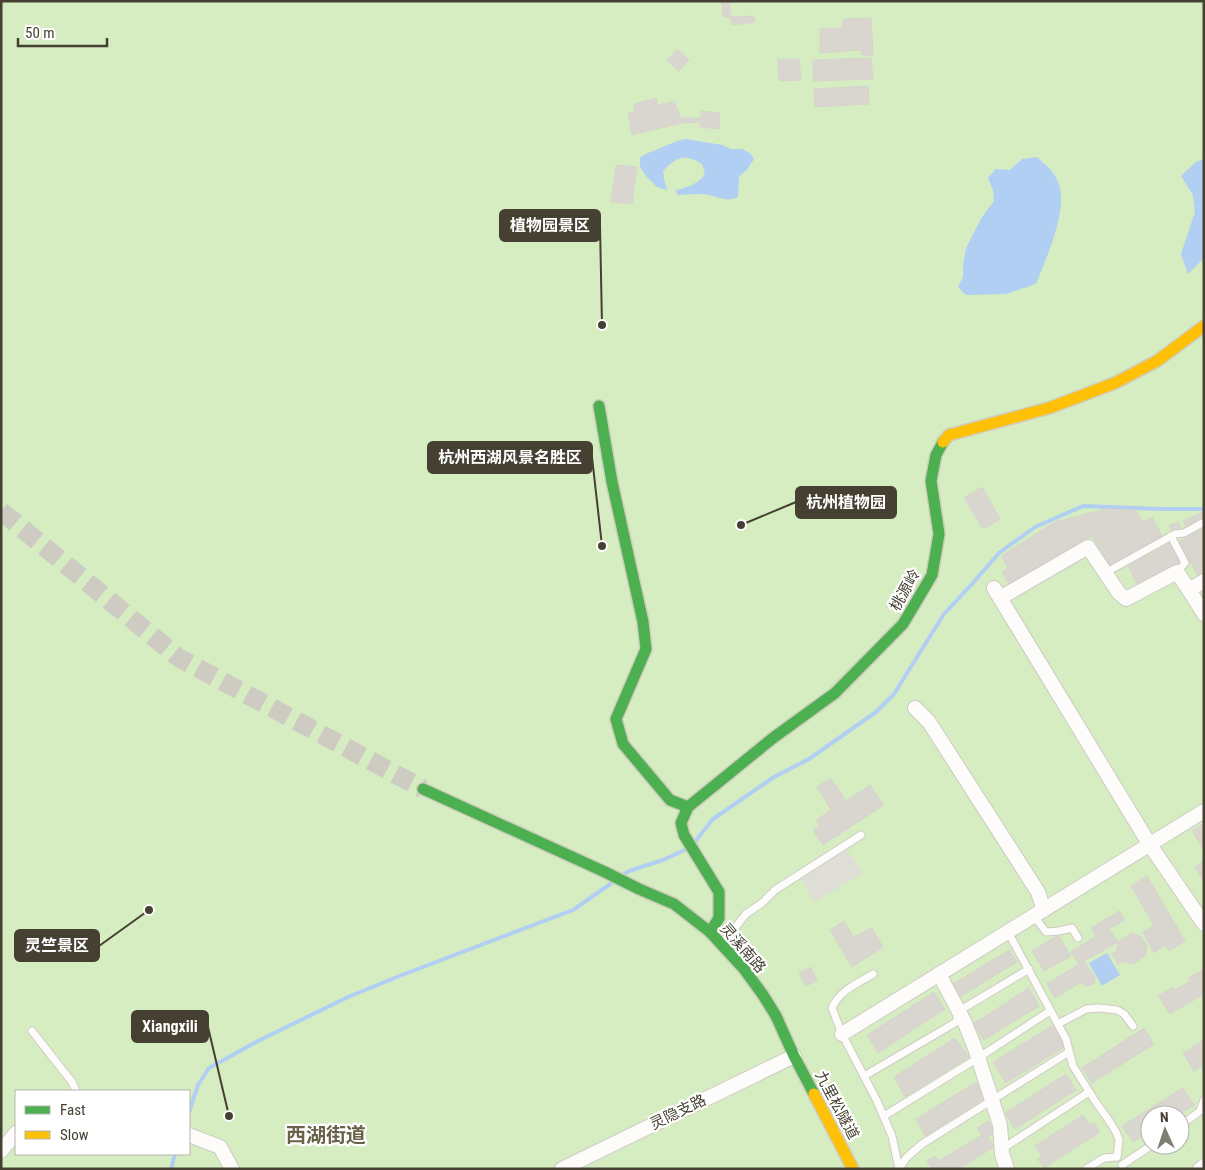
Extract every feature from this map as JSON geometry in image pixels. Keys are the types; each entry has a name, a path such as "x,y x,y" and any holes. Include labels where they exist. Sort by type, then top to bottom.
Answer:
{"street":[{"name":"桃源岭","path":"688,807 774,738 835,693 903,624 932,575 939,534 931,481 936,455 949,434 1049,408 1114,383 1157,361 1204,326"},
{"path":"599,406 612,482 643,622 646,649 616,719 623,744 670,800 688,807 681,823 684,835 719,892 718,918 710,932"},
{"path":"1204,614 1177,572 1126,599 1119,593 1088,547 997,593 1150,845 1204,924"},
{"path":"1189,590 1204,581"},
{"path":"915,708 929,722 1038,892 1039,913"},
{"name":"灵溪南路","path":"423,789 674,904 710,932 744,969 776,1016 794,1056"},
{"path":"842,1034 1204,811"},
{"path":"939,974 965,1023 978,1058 1000,1125 1003,1162"},
{"path":"794,1056 806,1099 843,1169"},
{"name":"九里松隧道","path":"794,1056 857,1165"},
{"name":"灵隐支路","path":"562,1169 794,1056"},
{"path":"1,1151 15,1134"},
{"path":"192,1136 220,1147 232,1169"},
{"path":"1200,1169 1204,1166"}],"lane":[{"path":"1105,573 1171,536 1184,533 1204,522"},
{"path":"1171,536 1185,563 1177,572"},
{"path":"721,944 746,914 775,890 862,835"},
{"path":"1039,913 1046,932 1072,928 1078,938"},
{"path":"1008,932 1066,1039 1073,1066 1116,1132 1119,1140 1117,1157"},
{"path":"864,1076 956,1022 958,1010 1029,969"},
{"path":"873,974 843,992 832,1008 842,1034 878,1101 892,1136 899,1169 906,1158 922,1144 1069,1052"},
{"path":"1058,1024 1086,1009 1108,1008 1124,1014 1133,1026"},
{"path":"884,1116 1050,1011"},
{"path":"32,1031 72,1082 76,1090"},
{"path":"1003,1162 1089,1092"},
{"path":"1190,1119 1200,1112 1204,1100"},
{"path":"1086,1169 1104,1158 1117,1157 1121,1160 1122,1167 1140,1154"}],"green space":[{"path":"1,1 1204,1 1204,1169 1,1169"}],"shaded area":[{"path":"844,846 863,873 815,902 798,875"}],"water":[{"path":"686,139 722,145 731,149 742,149 750,153 754,159 746,171 739,176 738,197 727,199 706,194 677,195 676,190 688,187 705,174 702,164 691,158 681,158 672,162 663,171 667,190 657,187 646,176 640,167 640,158 672,143"},
{"path":"1037,157 1050,169 1059,184 1061,207 1055,234 1036,284 1006,294 966,295 958,287 963,277 966,248 982,217 994,201 993,190 988,178 996,169 1010,170 1022,159"},
{"path":"1204,159 1204,258 1188,274 1181,254 1195,212 1193,195 1181,176 1196,162"},
{"path":"1107,953 1120,975 1102,986 1089,963"}],"building":[{"path":"722,2 729,2 731,17 723,17"},
{"path":"754,16 755,22 731,25 731,17"},
{"path":"871,18 873,55 862,55 861,50 820,53 820,29 842,28 843,19"},
{"path":"677,49 689,60 679,71 667,61"},
{"path":"871,58 873,79 813,81 813,60"},
{"path":"778,59 799,59 801,80 779,81"},
{"path":"868,86 869,104 815,107 814,89"},
{"path":"656,98 658,105 674,101 681,118 701,118 701,111 720,113 719,129 700,127 700,122 682,123 632,135 628,114 635,111 634,104"},
{"path":"616,165 637,167 632,204 611,202"},
{"path":"982,487 1000,519 983,529 964,498"},
{"path":"1106,509 1136,510 1143,522 1100,549 1092,536 1070,549 1053,523 1055,522"},
{"path":"1203,512 1204,519 1186,527 1183,521"},
{"path":"1152,517 1162,536 1111,567 1100,549"},
{"path":"1178,522 1181,528 1172,532 1169,525"},
{"path":"1053,523 1061,536 1008,568 1001,556"},
{"path":"1204,528 1204,573 1198,576 1179,542"},
{"path":"1061,536 1070,549 1010,586 1002,572"},
{"path":"1170,543 1181,562 1138,586 1128,566"},
{"path":"831,778 846,801 870,785 884,805 823,845 813,830 820,826 816,820 831,810 817,787"},
{"path":"1204,824 1204,850 1192,831"},
{"path":"1204,860 1204,882 1195,867"},
{"path":"1147,876 1185,941 1169,951 1131,886"},
{"path":"1119,911 1125,920 1109,929 1118,942 1079,964 1071,952 1096,936 1091,928"},
{"path":"844,921 853,937 872,928 883,947 852,967 830,930"},
{"path":"1154,926 1165,945 1154,953 1143,932"},
{"path":"1131,933 1141,936 1147,946 1145,956 1133,964 1122,961 1118,964 1112,954 1116,952 1118,942"},
{"path":"1058,935 1071,956 1044,971 1032,951"},
{"path":"1009,950 1017,962 960,997 953,984"},
{"path":"1084,961 1095,977 1095,982 1087,986 1081,982 1055,998 1047,984"},
{"path":"811,967 817,981 806,986 799,973"},
{"path":"1204,969 1204,994 1170,1014 1158,996 1173,987 1175,990 1190,981 1188,978"},
{"path":"1029,988 1039,1006 984,1040 973,1024"},
{"path":"934,992 945,1009 878,1053 867,1035"},
{"path":"1053,1025 1066,1046 1006,1083 993,1062"},
{"path":"1144,1028 1154,1044 1092,1083 1082,1068"},
{"path":"955,1038 969,1057 905,1097 894,1077"},
{"path":"1204,1040 1204,1065 1194,1071 1183,1053"},
{"path":"1066,1074 1076,1090 1015,1129 1005,1113"},
{"path":"976,1082 985,1098 925,1136 916,1119"},
{"path":"1183,1088 1194,1105 1190,1108 1190,1105 1156,1105"},
{"path":"1083,1115 1090,1125 1094,1123 1100,1132 1044,1168 1038,1159 1042,1156 1035,1146"},
{"path":"1140,1115 1140,1138 1133,1142 1122,1126"},
{"path":"988,1121 995,1133 988,1137 994,1147 959,1169 932,1169 927,1161 935,1156 939,1161 982,1135 977,1128"}],"waterway":[{"path":"694,843 713,819 774,777 809,759 876,712 894,694 944,614 999,553 1035,527 1083,506 1204,509"},
{"path":"624,874 687,849"},
{"path":"190,1109 198,1085 209,1068 258,1041 348,997 573,910 613,882"},
{"path":"171,1169 175,1155"}],"tunnel":[{"path":"1,511 179,658 423,789"}],"traffic: fast":[{"path":"599,406 612,482 643,622 646,649 616,719 623,744 670,800 688,807"},
{"path":"710,932 719,918 719,892 684,835 681,823 688,807 773,738 835,693 903,624 932,575 939,534 931,481 936,455 943,442"},
{"path":"423,789 674,904 710,932 744,969 763,995 776,1016 814,1094"}],"traffic: slow":[{"path":"943,442 949,435 1049,408 1115,383 1157,361 1204,326"},
{"path":"814,1094 853,1169"}],"place":[{"name":"植物园景区","path":"602,325"},
{"name":"杭州植物园","path":"741,525"},
{"name":"杭州西湖风景名胜区","path":"602,546"},
{"name":"灵竺景区","path":"149,910"},
{"name":"Xiangxili","path":"229,1116"}],"district":[{"name":"西湖街道","path":"326,1135"}]}
